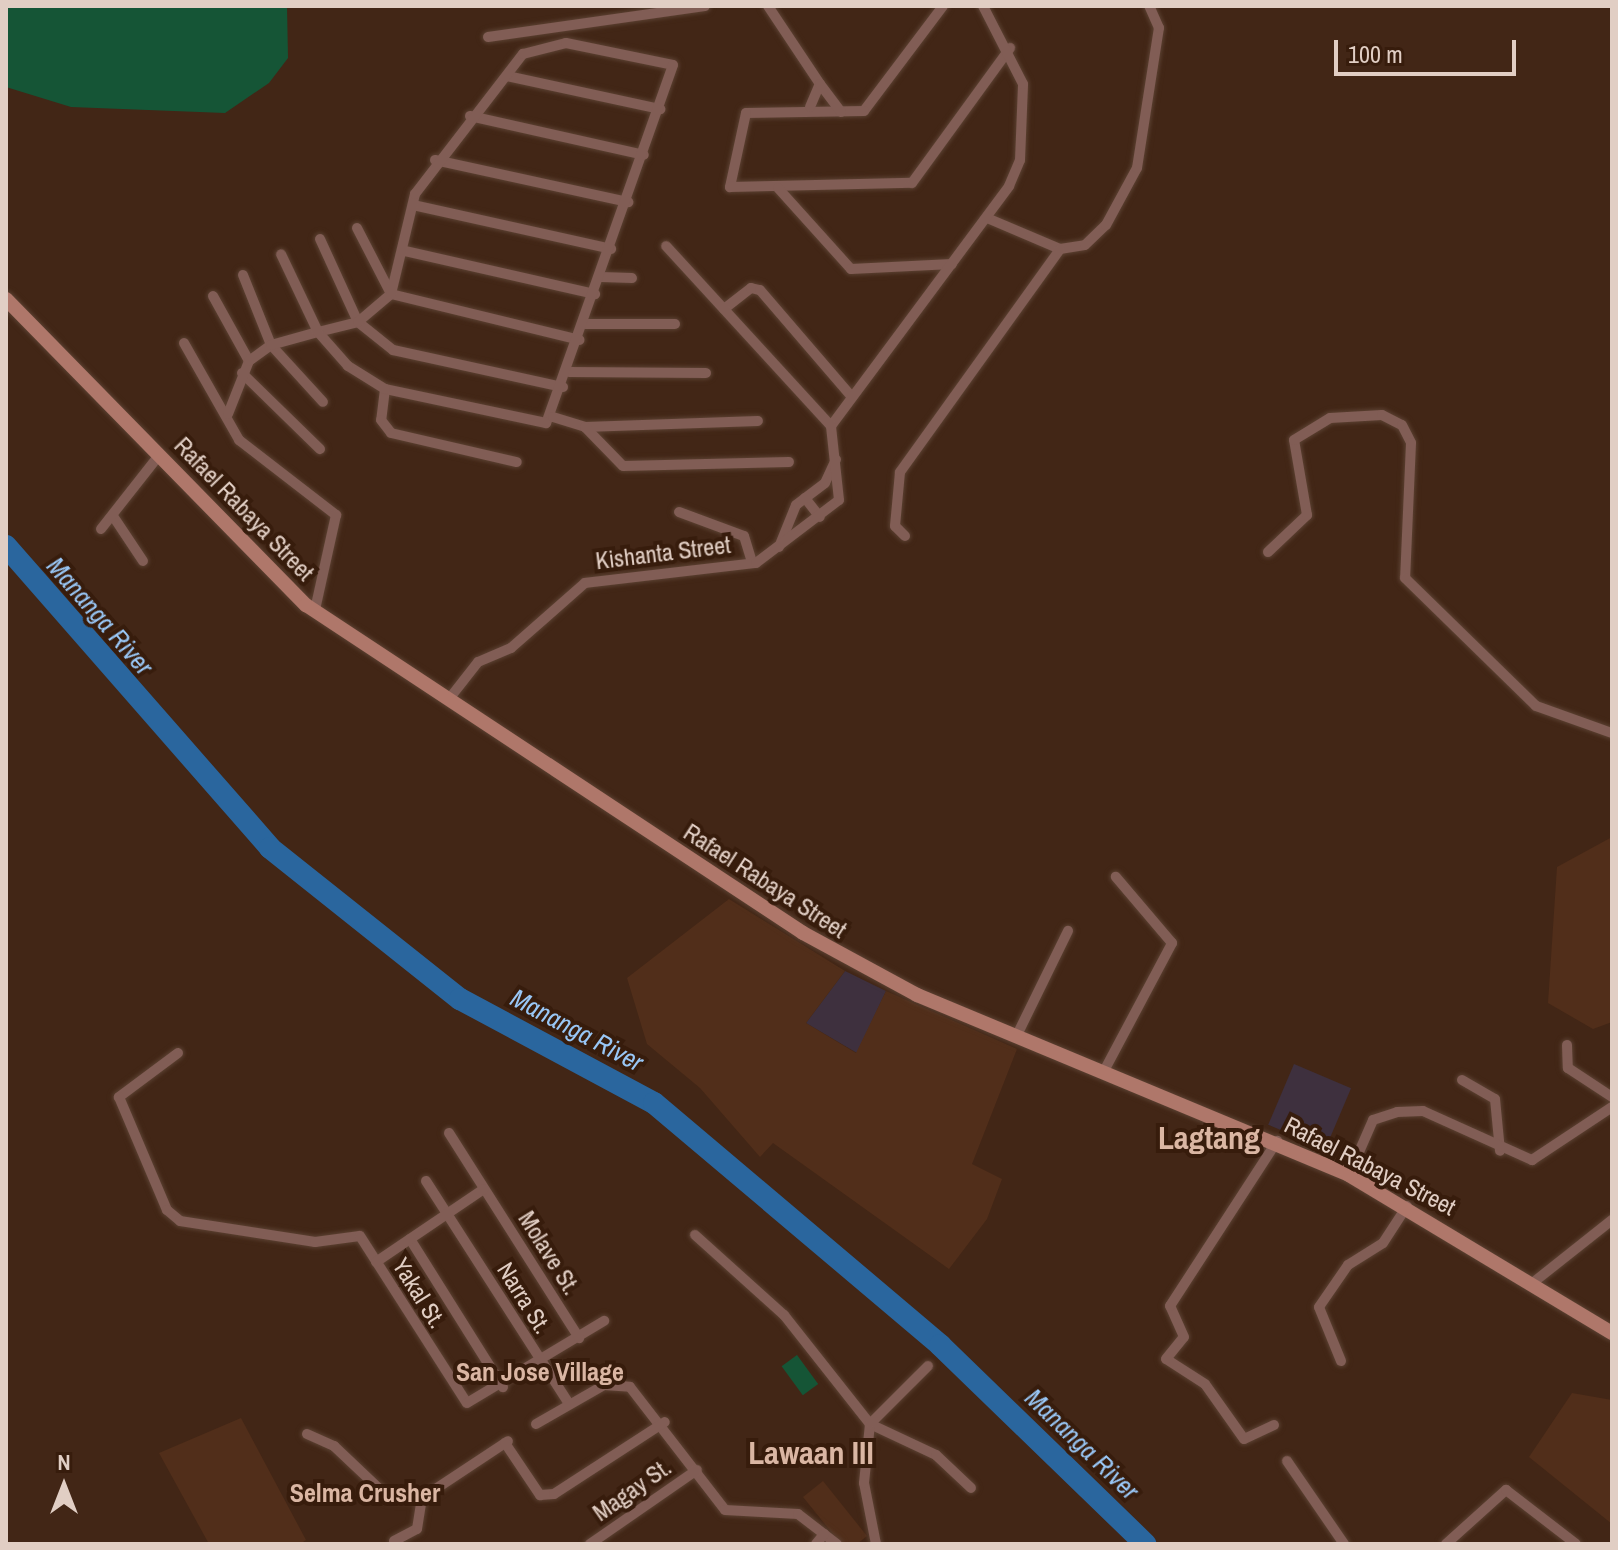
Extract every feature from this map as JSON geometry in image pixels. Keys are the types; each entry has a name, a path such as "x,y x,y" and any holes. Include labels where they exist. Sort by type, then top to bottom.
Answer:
{"main road":[{"name":"Rafael Rabaya Street","path":"6,299 160,454 246,550 315,610 803,933 917,995 1277,1141 1349,1175 1535,1281 1612,1333"}],"street":[{"path":"488,37 705,6"},
{"path":"768,6 841,112"},
{"path":"943,6 869,108 841,112 810,107 756,108 743,119 730,187 912,183 1010,48"},
{"path":"831,426 1009,186 1022,147 1023,84 1010,48 983,6"},
{"path":"987,218 1060,249 1085,245 1106,225 1137,168 1159,28 1149,6"},
{"path":"228,414 249,361 271,345 318,332 358,322 391,294 405,251 413,205 435,160 523,54 566,43 670,62 660,109 553,417 539,425 385,389 348,366 318,332 281,254"},
{"path":"507,76 660,109"},
{"path":"810,107 820,84"},
{"path":"470,116 644,155"},
{"path":"435,160 628,202"},
{"path":"778,188 853,274 952,264"},
{"path":"413,205 611,249"},
{"path":"357,228 391,294 579,340"},
{"path":"320,239 358,322 393,350 563,387"},
{"path":"666,246 831,426 839,500 816,520 800,502"},
{"path":"905,536 895,526 900,472 1060,249"},
{"path":"405,251 595,294"},
{"path":"243,275 271,345 323,402"},
{"path":"601,277 632,278"},
{"path":"724,309 751,288 760,290 852,397"},
{"path":"213,296 249,361"},
{"path":"585,324 675,324"},
{"path":"184,343 228,414 239,440 336,515 315,610"},
{"path":"569,372 706,373"},
{"path":"242,373 320,449"},
{"path":"385,389 381,420 391,433 517,462"},
{"path":"1268,552 1307,515 1294,440 1330,418 1382,415 1402,425 1411,443 1405,578 1536,706 1612,733"},
{"path":"553,417 585,427 758,421"},
{"path":"585,427 623,466 789,462"},
{"path":"101,529 160,454"},
{"path":"779,549 800,502 825,483 836,459"},
{"path":"679,512 744,536 752,563"},
{"path":"113,516 143,561"},
{"name":"Kishanta Street","path":"449,699 478,662 511,648 585,583 752,563 779,549 816,520"},
{"path":"1104,1071 1172,943 1116,877"},
{"path":"1017,1035 1068,931"},
{"path":"1567,1045 1568,1068 1612,1097"},
{"name":"Yakal St.","path":"178,1053 119,1097 167,1210 180,1221 315,1242 360,1236 462,1398 474,1404 503,1387"},
{"path":"1462,1080 1495,1099 1500,1151"},
{"path":"1349,1175 1373,1120 1397,1112 1423,1111 1500,1151 1541,1158 1612,1107"},
{"name":"Molave St.","path":"449,1133 579,1338"},
{"path":"1274,1425 1244,1439 1205,1384 1166,1359 1184,1337 1170,1306 1277,1141"},
{"name":"Narra St.","path":"426,1181 569,1404"},
{"path":"376,1262 484,1189"},
{"path":"1341,1361 1319,1314 1348,1265 1383,1243 1407,1206"},
{"path":"1535,1281 1612,1220"},
{"path":"695,1235 784,1315 870,1424 936,1455 971,1488"},
{"path":"410,1239 503,1387 604,1321"},
{"path":"876,1544 864,1483 870,1424 928,1366"},
{"path":"536,1424 604,1385 621,1385 665,1422 725,1510 798,1514 837,1544"},
{"path":"307,1434 334,1446 388,1497 422,1498 506,1442 540,1495 554,1494 665,1422"},
{"path":"1287,1461 1344,1544"},
{"name":"Magay St.","path":"590,1544 697,1470"},
{"path":"1446,1544 1461,1534 1506,1490 1576,1544"},
{"path":"394,1541 417,1529 422,1498"},
{"path":"816,1544 824,1534"},
{"path":"1461,1534 1471,1544"}],"shaded area":[{"path":"1612,837 1612,1022 1593,1029 1548,1003 1557,867"},
{"path":"729,899 845,971 806,1023 856,1053 886,991 1017,1049 972,1164 1002,1179 987,1219 949,1269 773,1143 760,1157 700,1088 647,1044 627,978"},
{"path":"845,971 886,991 857,1053 806,1023"},
{"path":"1294,1064 1351,1088 1325,1149 1268,1125"},
{"path":"1572,1393 1612,1400 1612,1524 1529,1457"},
{"path":"241,1418 306,1540 300,1544 209,1544 159,1453"},
{"path":"823,1481 867,1536 857,1544 841,1544 803,1497"}],"green space":[{"path":"6,6 287,6 288,58 269,83 225,113 71,107 6,87"},
{"path":"797,1355 818,1384 803,1395 782,1366"}],"waterway":[{"name":"Mananga River","path":"6,546 270,848 460,999 654,1103 940,1345 1145,1544"}],"district":[{"name":"Lagtang","path":"1209,1138"},
{"name":"San Jose Village","path":"540,1372"},
{"name":"Lawaan III","path":"811,1453"},
{"name":"Selma Crusher","path":"365,1493"}]}
